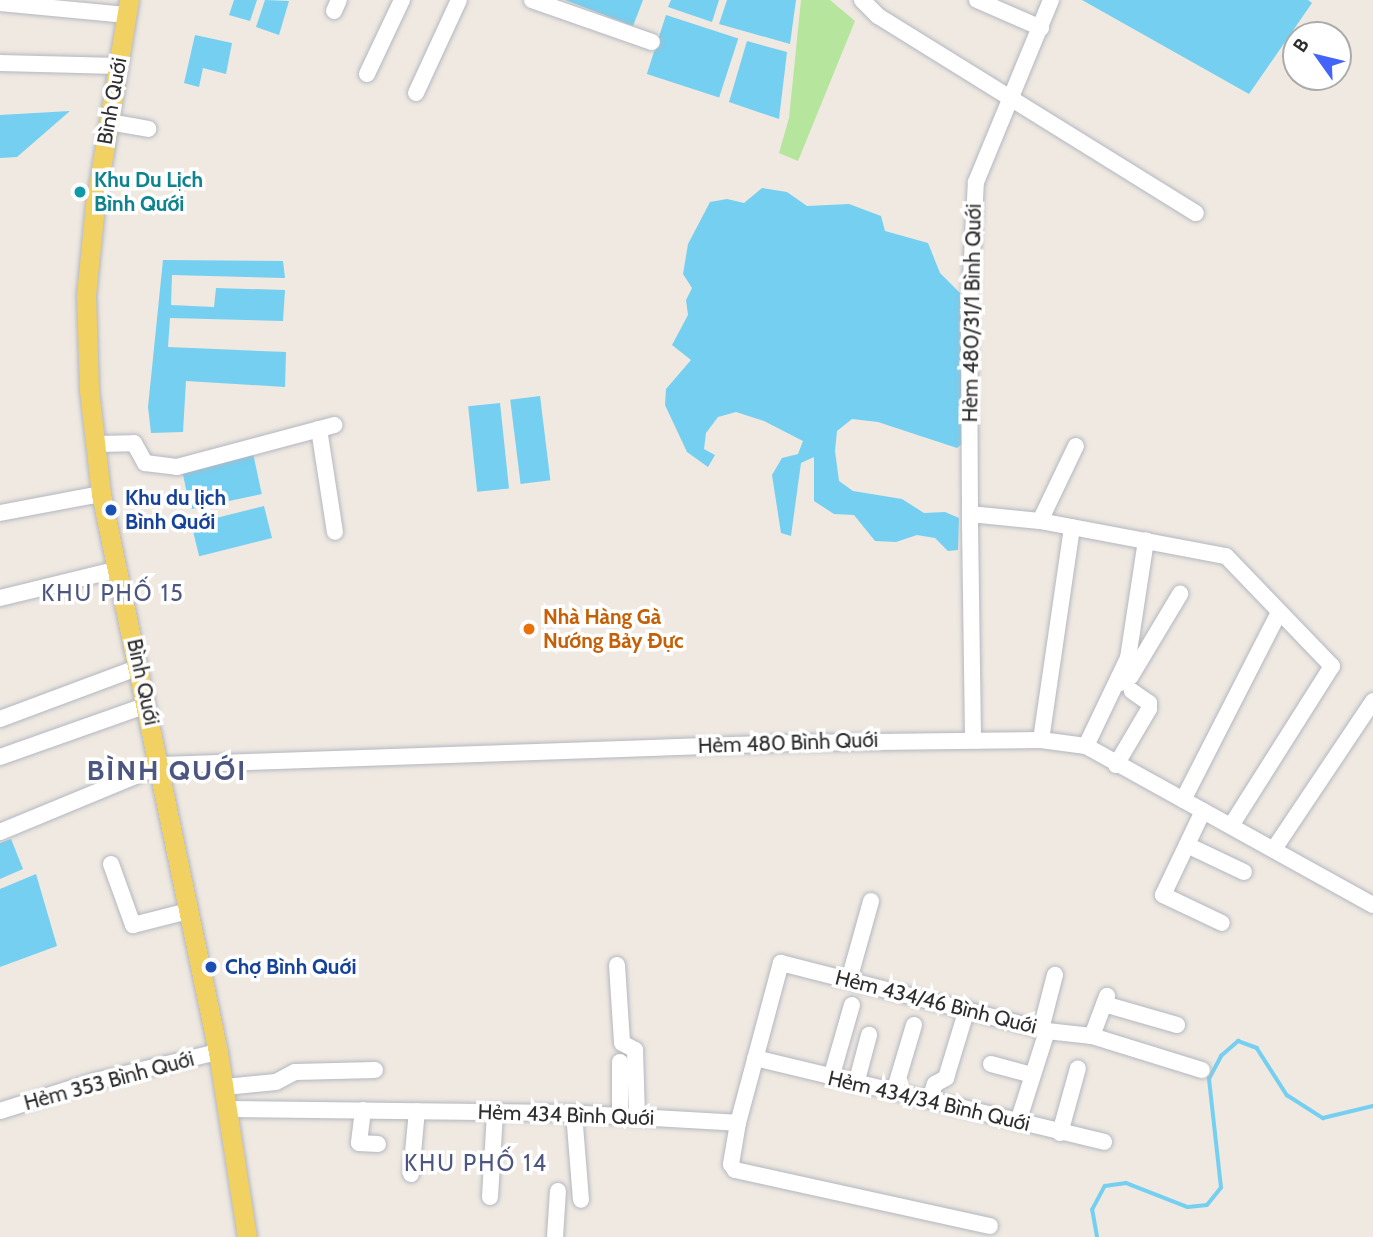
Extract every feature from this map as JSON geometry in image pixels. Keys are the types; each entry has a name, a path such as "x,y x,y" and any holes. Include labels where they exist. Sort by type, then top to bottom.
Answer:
{"main road":[{"name":"Bình Quới","path":"128,7 109,122 86,295 95,444 101,494 162,765 188,911 225,1087 247,1237"}],"street":[{"path":"367,74 402,0"},
{"path":"416,93 459,0"},
{"path":"533,0 553,3 652,42"},
{"path":"862,0 878,16 1012,96 1196,213"},
{"path":"977,0 1041,28"},
{"name":"Hẻm 480/31/1 Bình Quới","path":"973,738 969,307 976,182 1052,0"},
{"path":"0,3 128,7"},
{"path":"0,63 119,66"},
{"path":"109,122 148,129"},
{"path":"95,444 134,443 145,463 177,467 327,427 335,532"},
{"path":"1040,521 1076,446"},
{"path":"0,513 101,494"},
{"path":"970,514 1040,521 1226,556 1332,666 1231,827"},
{"path":"1041,740 1072,527"},
{"path":"1125,688 1146,540"},
{"path":"0,598 119,569"},
{"path":"1086,746 1125,688 1180,594"},
{"path":"1182,800 1279,612"},
{"path":"0,719 139,667"},
{"path":"1116,765 1149,709 1149,703 1125,688"},
{"path":"1273,849 1373,701"},
{"path":"0,757 147,705"},
{"name":"Hẻm 480 Bình Quới","path":"162,765 973,738 1041,740 1086,746 1373,905"},
{"path":"0,832 162,765"},
{"path":"1203,811 1163,895 1222,923"},
{"path":"1186,845 1244,872"},
{"path":"111,864 134,925 188,911"},
{"path":"849,980 872,901"},
{"name":"Hẻm 434/46 Bình Quới","path":"755,1058 781,963 1044,1030 1092,1037 1202,1070"},
{"path":"617,965 622,1043 635,1050 637,1117"},
{"path":"1018,1122 1044,1030 1055,975"},
{"path":"1092,1037 1105,999 1177,1025"},
{"path":"831,1078 852,1005"},
{"path":"930,1099 935,1084 946,1078 967,1009"},
{"path":"894,1092 914,1025"},
{"path":"856,1084 869,1035"},
{"name":"Hẻm 353 Bình Quới","path":"0,1111 95,1081 218,1052"},
{"path":"755,1058 738,1123 731,1164 736,1170 990,1226"},
{"name":"Hẻm 434/34 Bình Quới","path":"755,1058 1104,1142"},
{"path":"620,1062 620,1116"},
{"path":"991,1064 1032,1075"},
{"path":"1060,1133 1078,1068"},
{"path":"225,1087 276,1082 295,1072 375,1070"},
{"name":"Hẻm 434 Bình Quới","path":"229,1109 574,1113 738,1123"},
{"path":"363,1110 359,1143 378,1144"},
{"path":"411,1174 417,1111"},
{"path":"489,1197 495,1112"},
{"path":"574,1113 580,1200"},
{"path":"555,1237 558,1191"}],"green space":[{"path":"801,0 830,0 855,21 798,161 779,153 789,118"}],"water":[{"path":"234,0 257,0 250,21 229,15"},
{"path":"265,0 289,1 279,35 256,27"},
{"path":"565,0 643,0 633,26"},
{"path":"671,0 719,0 712,22 668,7"},
{"path":"727,0 796,0 790,44 719,24"},
{"path":"1082,0 1308,0 1312,3 1300,21 1282,21 1282,46 1249,94"},
{"path":"666,15 738,38 719,97 647,74"},
{"path":"195,35 232,43 226,74 203,68 199,87 184,83"},
{"path":"747,41 787,52 779,119 729,102"},
{"path":"70,111 17,157 0,158 0,115"},
{"path":"762,188 787,192 807,206 849,204 881,216 885,231 928,243 940,273 960,293 962,444 957,448 878,422 852,419 837,431 835,451 839,481 853,491 902,499 924,513 945,512 959,518 958,550 948,551 935,538 917,535 896,542 875,541 854,515 834,514 814,501 814,457 801,463 791,536 781,533 772,475 782,458 798,454 803,441 764,421 736,412 718,417 706,433 704,449 715,455 708,467 687,452 665,405 666,389 691,360 672,345 688,315 686,300 692,288 683,274 688,244 710,202 727,199 744,203"},
{"path":"163,260 283,261 285,278 172,275 171,305 214,307 216,288 285,290 283,321 170,318 168,347 286,352 285,387 186,381 183,432 151,433 148,407"},
{"path":"540,396 550,480 521,484 510,400"},
{"path":"500,403 509,489 477,492 468,406"},
{"path":"253,453 262,494 190,509 182,468"},
{"path":"264,506 272,538 199,556 191,524"},
{"path":"11,839 23,869 0,879 0,843"},
{"path":"36,874 57,946 0,967 0,889"}],"waterway":[{"path":"1097,1237 1092,1210 1105,1186 1126,1183 1188,1207 1207,1205 1221,1188 1209,1079 1221,1056 1238,1041 1257,1048 1287,1095 1323,1118 1373,1106"}],"place":[{"name":"Khu Du Lịch Bình Qưới","path":"80,192"},
{"name":"Khu du lịch Bình Quới","path":"111,510"},
{"name":"Nhà Hàng Gà Nướng Bảy Đực","path":"529,629"},
{"name":"Chợ Bình Quới","path":"211,967"}],"district":[{"name":"KHU PHỐ 15","path":"113,593"},
{"name":"BÌNH QUỚI","path":"167,770"},
{"name":"KHU PHỐ 14","path":"476,1163"}]}
